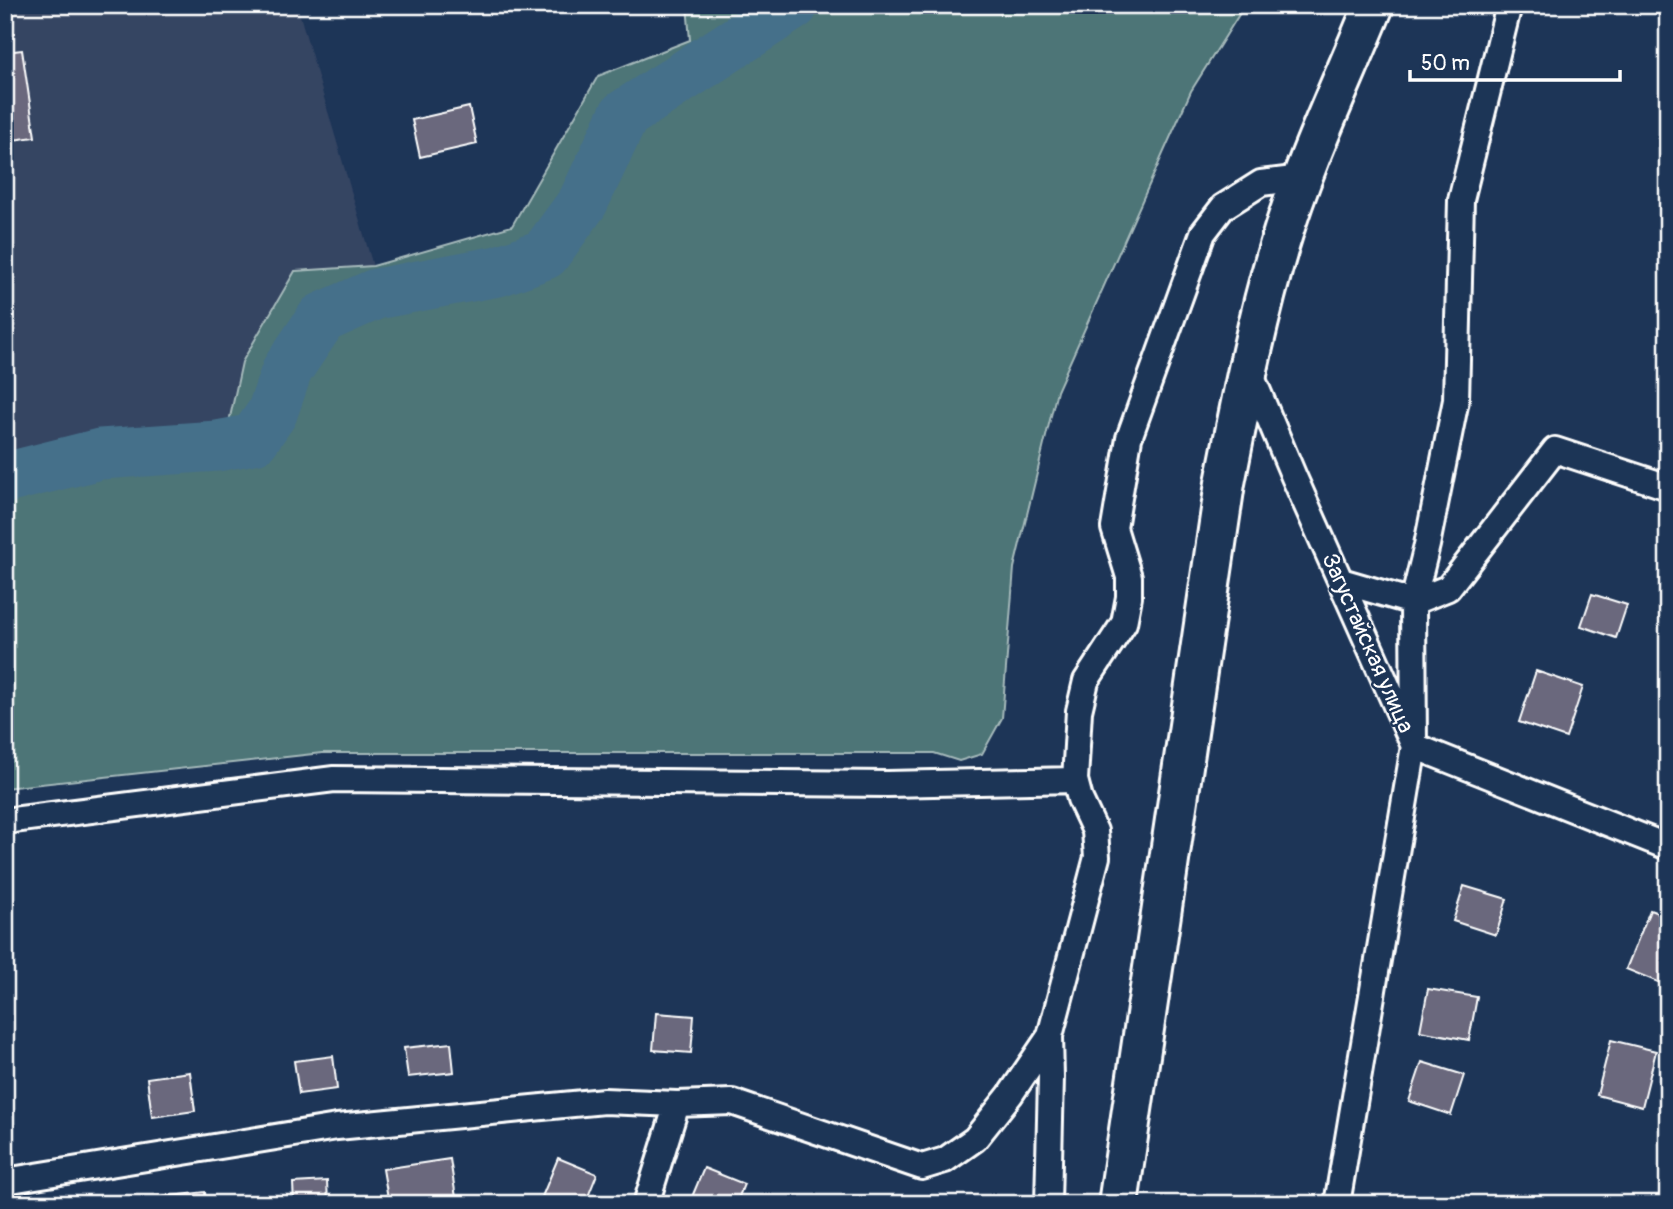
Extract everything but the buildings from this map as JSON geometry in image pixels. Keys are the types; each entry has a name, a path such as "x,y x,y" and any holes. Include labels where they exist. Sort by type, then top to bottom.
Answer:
{"main road":[{"path":"1118,1204 1223,496 1248,366 1280,243 1302,178 1374,5"}],"street":[{"path":"1337,1204 1414,746 1413,603 1456,400 1461,200 1509,5"},
{"path":"1048,1204 1050,1036 1097,857 1095,831 1080,799 1075,779 1079,710 1086,681 1124,623 1129,597 1129,577 1114,528 1129,438 1203,233 1223,207 1261,183 1302,178"},
{"name":"Загустайская улица","path":"1248,366 1294,477 1414,746 1668,847"},
{"path":"1341,581 1413,603 1448,588 1555,450 1668,487"},
{"path":"5,821 334,779 887,785 1075,779"},
{"path":"5,1181 337,1127 604,1101 677,1104 732,1101 922,1167 946,1160 975,1139 1010,1095 1050,1036"},
{"path":"646,1204 677,1104"}],"shaded area":[{"path":"5,5 297,5 373,266 295,271 242,362 229,422 5,457"}],"green space":[{"path":"687,5 1245,5 1191,91 1057,391 1014,568 1002,718 982,754 959,761 934,753 322,753 5,788 5,457 229,422 242,362 295,271 373,266 512,226 598,76 690,40"}],"waterway":[{"path":"5,478 100,454 217,446 254,439 272,413 287,370 322,318 376,294 498,271 545,254 583,202 624,115 793,5"}]}
